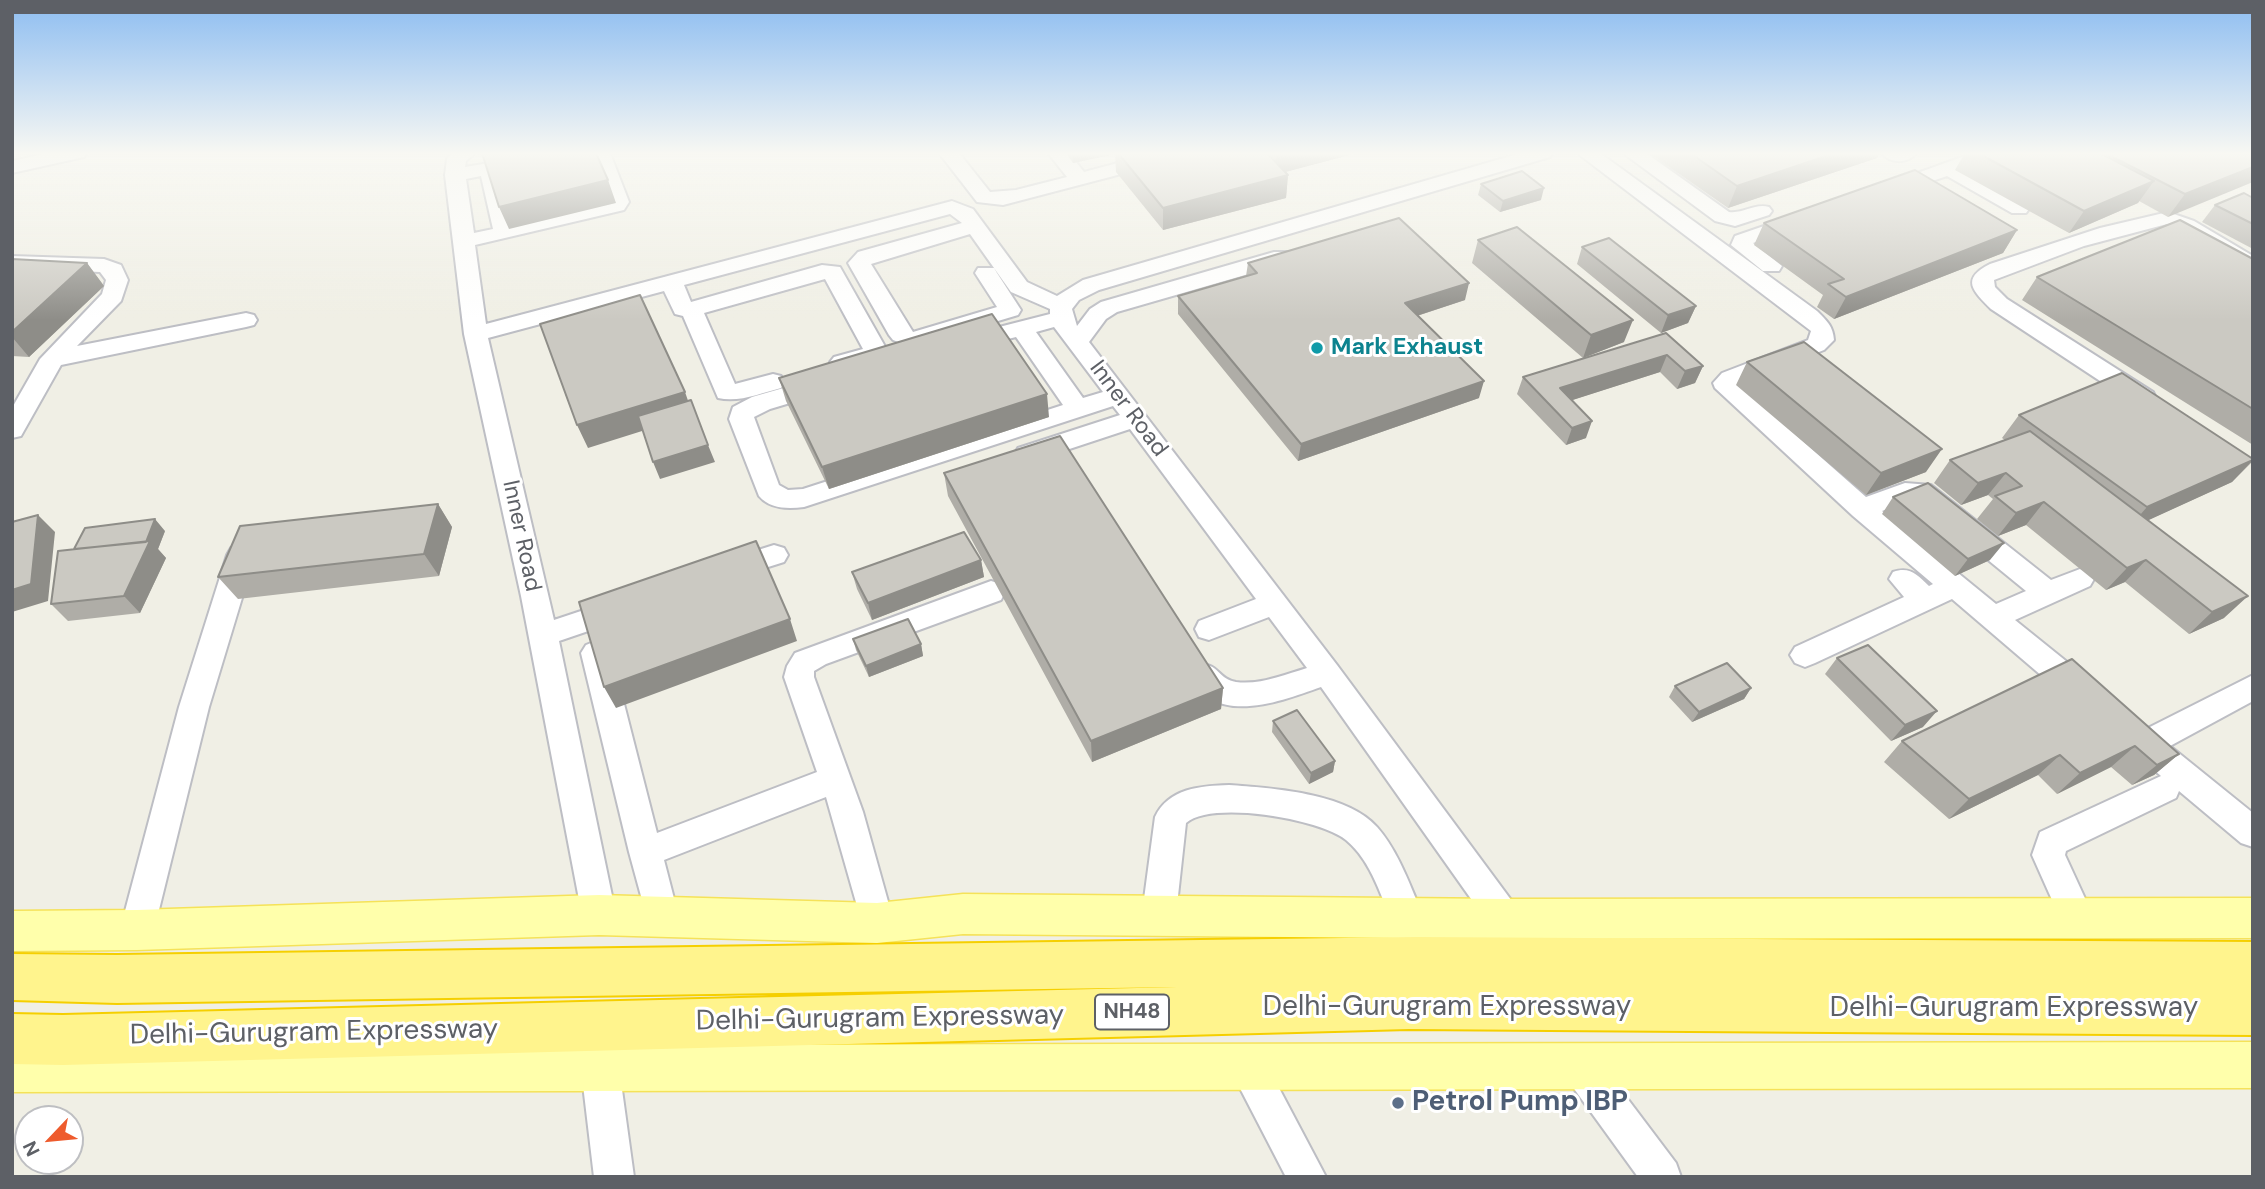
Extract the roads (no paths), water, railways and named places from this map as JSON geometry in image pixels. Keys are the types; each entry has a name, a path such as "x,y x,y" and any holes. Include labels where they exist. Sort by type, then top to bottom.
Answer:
{"highway":[{"name":"Delhi-Gurugram Expressway","path":"12,977 117,979 1417,960 2253,965"},
{"name":"Delhi-Gurugram Expressway","path":"12,1039 63,1040 1409,1005 2253,1011"}],"main road":[{"path":"12,931 136,930 600,915 877,923 963,914 1505,919 2253,918"},
{"path":"12,1069 2253,1065"}],"street":[{"name":"Inner Road","path":"462,208 476,334 600,915"},
{"path":"497,208 504,233"},
{"path":"464,242 607,208"},
{"path":"476,334 672,284 945,208"},
{"path":"956,208 962,210 966,228 1004,284 1009,306 1007,312 919,338 905,339 859,263 876,254 966,228"},
{"path":"1117,396 804,498 786,499 773,495 768,489 741,419 742,413 761,403 1002,332 1023,329 1061,312 1069,295 1091,285 1353,208"},
{"path":"1663,208 1700,236 1786,288"},
{"path":"1711,208 1728,220 1762,211"},
{"path":"1700,236 1741,243 1816,215"},
{"path":"2161,408 1999,304 1984,289 1983,279 1992,270 2163,218 2181,223 2253,265"},
{"path":"862,231 876,254"},
{"path":"1741,243 1818,323 1822,329 1822,340 1816,345 1730,378 1725,383 1727,388 1862,509 2253,833"},
{"path":"1077,342 1098,314 1109,307 1297,253"},
{"path":"12,262 90,264 104,266 116,275 113,296 52,359 12,430"},
{"path":"672,284 683,309 691,309 828,271 834,276 875,351 735,393 727,392 691,309"},
{"path":"704,275 716,302"},
{"path":"1004,284 1061,312"},
{"name":"Inner Road","path":"1061,312 1077,342 1327,673 1505,919"},
{"path":"52,359 246,320"},
{"path":"1023,329 1078,409"},
{"path":"998,464 1135,419"},
{"path":"1862,509 1905,492 1922,492 2048,593"},
{"path":"136,930 194,707 242,550"},
{"path":"698,580 774,555"},
{"path":"1903,579 1926,599"},
{"path":"1993,618 2080,579"},
{"path":"1805,655 1926,599 1960,591"},
{"path":"1855,647 1960,591"},
{"path":"877,923 835,779 799,677 803,663 991,592"},
{"path":"1209,629 1274,604"},
{"path":"542,635 599,614 645,852 662,918"},
{"path":"1203,675 1209,684 1222,693 1242,696 1327,673"},
{"path":"2145,744 2253,687"},
{"path":"645,852 835,779"},
{"path":"2077,918 2048,855 2049,846 2052,842 2165,788"},
{"path":"1159,914 1171,817 1187,804 1203,800 1271,802 1317,810 1343,820 1370,843 1406,918"},
{"path":"1580,1066 1662,1177"},
{"path":"1248,1067 1307,1177"},
{"path":"600,1068 614,1177"}],"place":[{"name":"Mark Exhaust","path":"1317,348"},
{"name":"Petrol Pump IBP","path":"1398,1103"}]}
